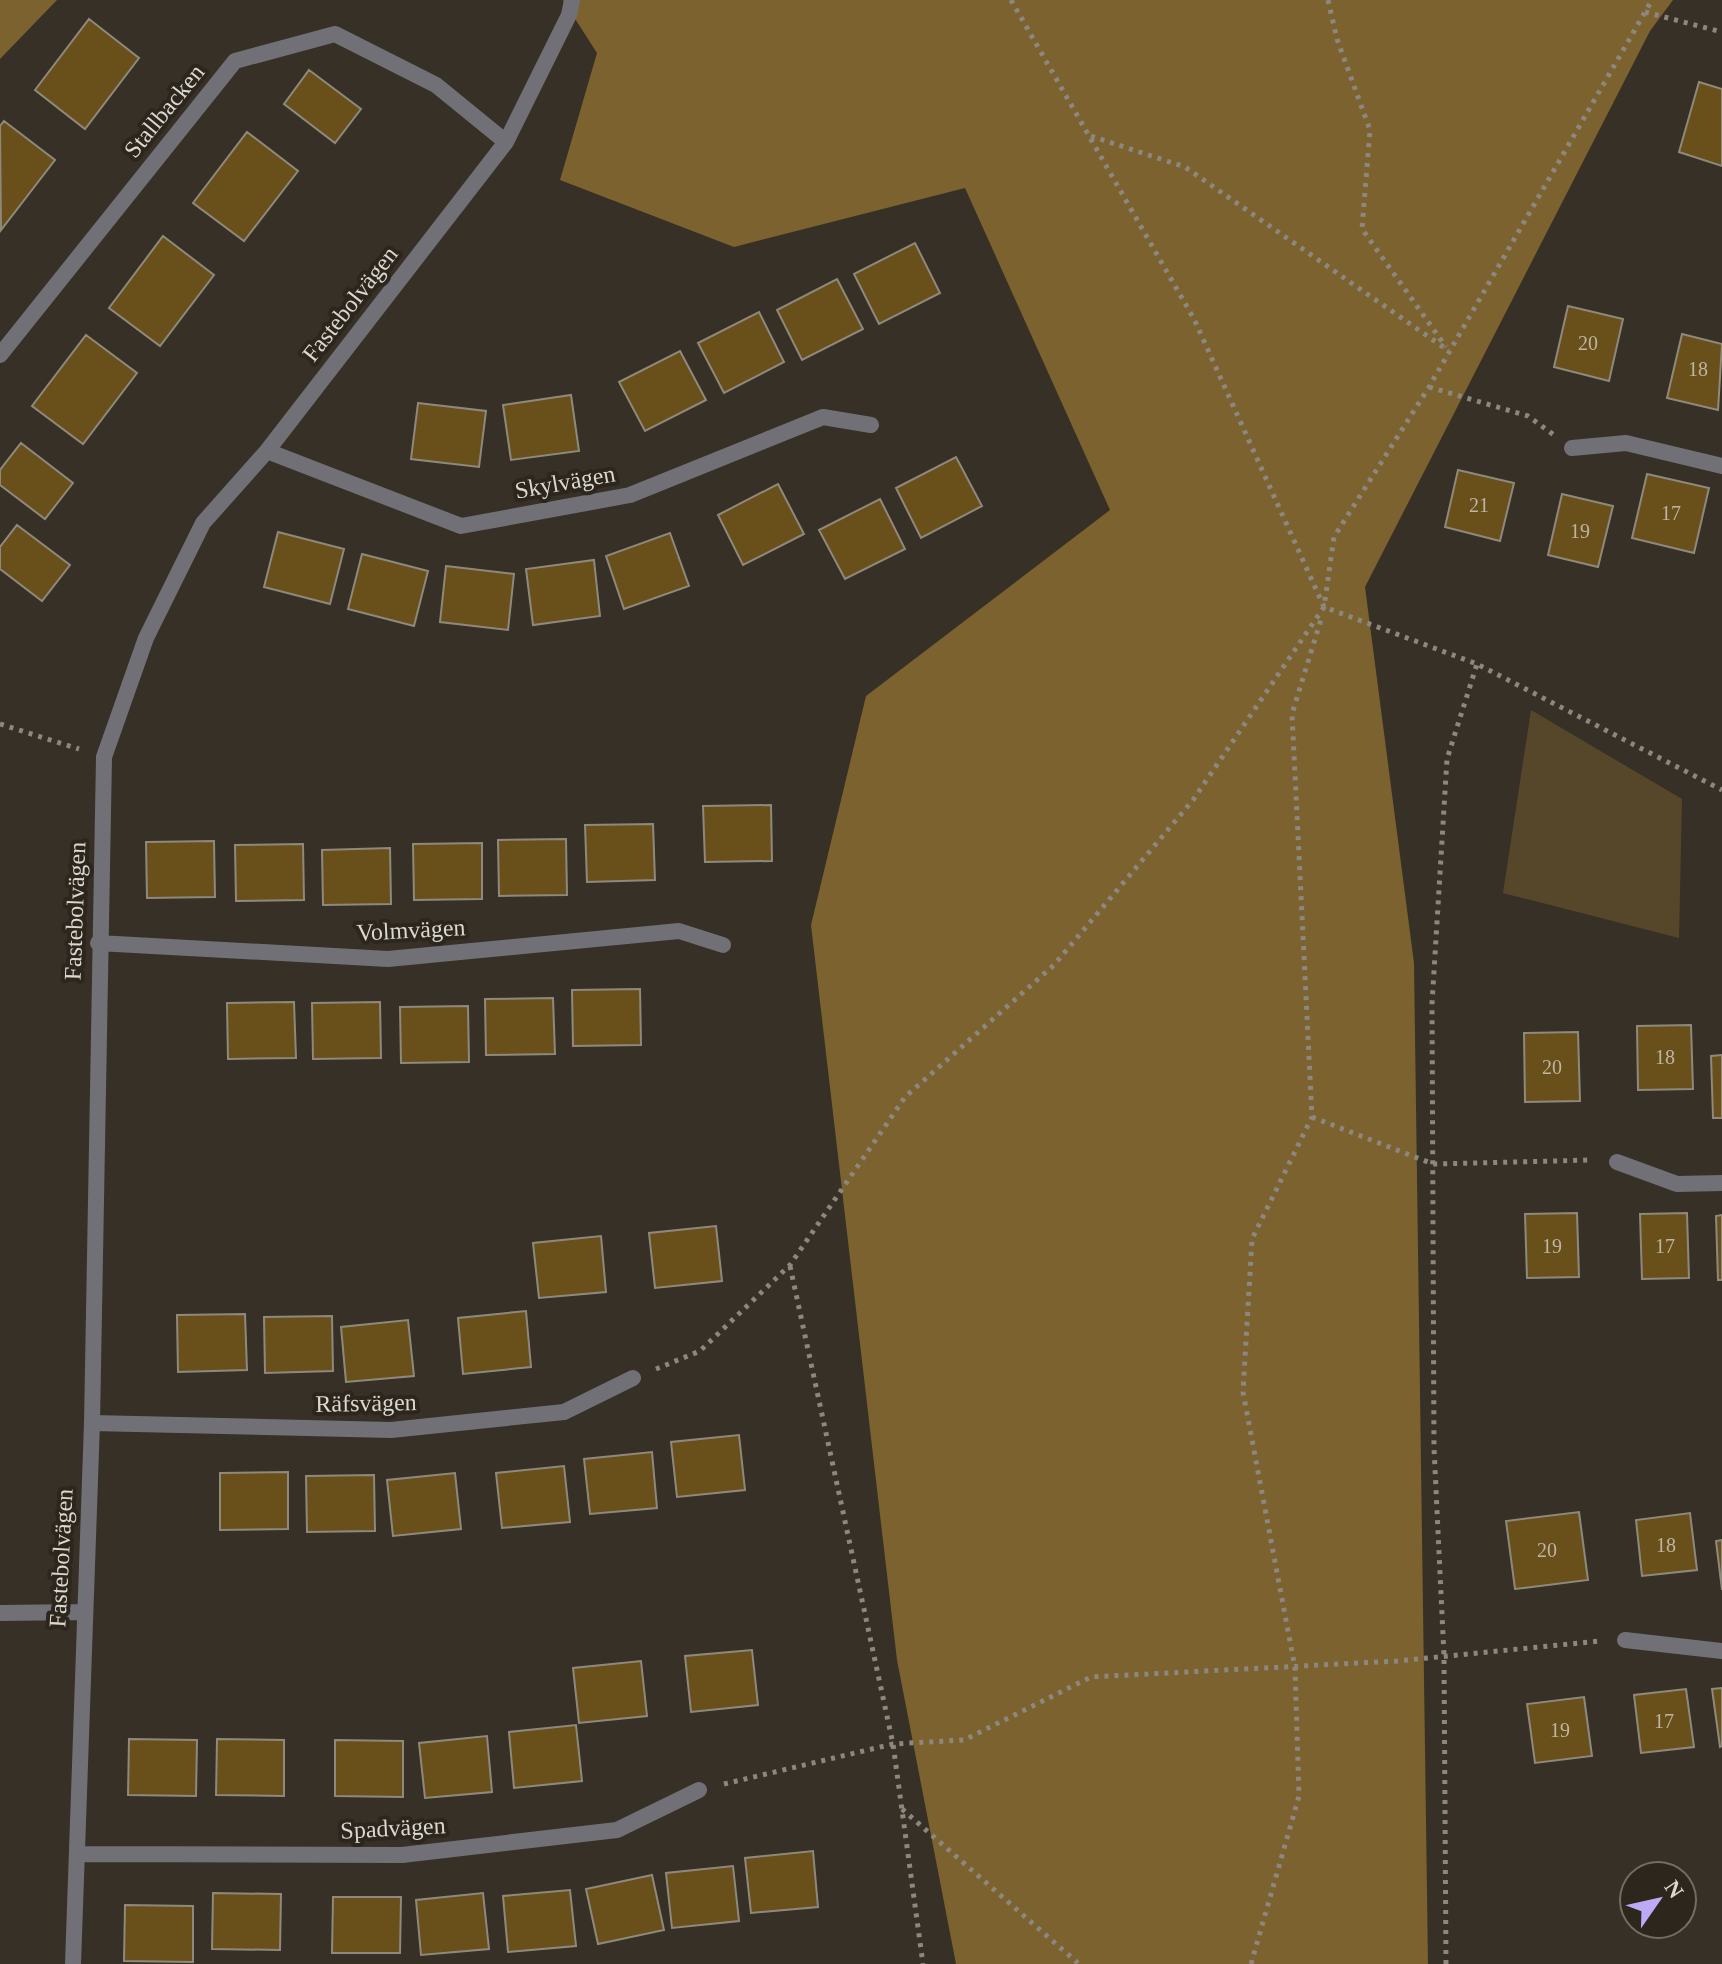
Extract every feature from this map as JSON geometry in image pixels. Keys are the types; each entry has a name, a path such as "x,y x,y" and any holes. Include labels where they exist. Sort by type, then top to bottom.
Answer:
{"street":[{"name":"Fastebolvägen","path":"73,1964 82,1612 92,1423 98,943 104,757 146,638 203,523 267,451 506,142 569,15 572,0"},
{"name":"Stallbacken","path":"0,355 235,61 335,34 436,85 506,142"},
{"name":"Skylvägen","path":"267,451 461,526 630,495 823,417 871,425"},
{"path":"1572,448 1626,443 1722,466"},
{"name":"Volmvägen","path":"98,943 388,959 679,931 723,945"},
{"path":"1617,1162 1677,1184 1722,1183"},
{"name":"Räfsvägen","path":"92,1423 391,1430 564,1412 633,1378"},
{"path":"0,1613 82,1612"},
{"path":"1625,1640 1722,1651"},
{"name":"Spadvägen","path":"78,1854 402,1855 617,1830 699,1790"}],"path":[{"path":"1011,0 1194,319 1324,607 1477,664 1722,790"},
{"path":"1328,0 1337,39 1370,130 1362,229 1449,351"},
{"path":"1252,1963 1299,1796 1295,1668 1243,1392 1252,1239 1312,1117 1292,714 1324,607 1334,537 1429,387 1652,0"},
{"path":"1645,12 1722,32"},
{"path":"1091,136 1185,167 1449,351"},
{"path":"1429,387 1528,416 1572,448"},
{"path":"633,1378 700,1351 790,1265 905,1097 1054,965 1193,800 1324,607"},
{"path":"1446,1964 1444,1656 1434,1448 1432,1004 1447,759 1477,664"},
{"path":"0,724 104,757"},
{"path":"1312,1117 1433,1164 1561,1158 1617,1162"},
{"path":"790,1265 893,1744 923,1964"},
{"path":"699,1790 893,1744 964,1740 1091,1677 1295,1668 1625,1640"},
{"path":"902,1808 1079,1964"}],"shaded area":[{"path":"0,0 57,0 0,59"},
{"path":"563,0 1673,0 1650,31 1365,587 1414,963 1428,1964 956,1964 897,1660 811,925 866,696 1110,510 965,188 734,247 560,180 597,53"},
{"path":"1531,710 1682,799 1679,938 1503,893"}],"building":[{"path":"89,19 139,58 85,129 35,90"},
{"path":"309,70 361,109 335,143 284,104"},
{"path":"1699,82 1722,89 1722,166 1679,152"},
{"path":"4,121 55,160 1,230 0,126"},
{"path":"247,132 298,171 244,241 193,203"},
{"path":"163,236 214,275 160,346 109,308"},
{"path":"915,243 940,293 879,324 854,274"},
{"path":"837,279 863,329 802,360 777,310"},
{"path":"1568,306 1623,319 1609,381 1554,367"},
{"path":"759,312 784,362 724,393 698,343"},
{"path":"1682,334 1722,344 1718,410 1667,398"},
{"path":"86,335 137,373 83,444 32,406"},
{"path":"680,351 706,400 645,431 619,382"},
{"path":"571,395 579,451 511,460 503,405"},
{"path":"418,403 486,411 479,467 411,459"},
{"path":"21,443 73,483 45,519 0,485 0,470"},
{"path":"956,457 982,506 921,538 896,488"},
{"path":"1458,470 1514,483 1500,541 1445,527"},
{"path":"1647,474 1709,488 1694,553 1632,538"},
{"path":"778,484 804,534 743,565 718,515"},
{"path":"1562,494 1613,506 1598,567 1548,555"},
{"path":"880,499 905,549 845,579 819,530"},
{"path":"17,525 70,565 42,601 0,569 0,547"},
{"path":"278,532 344,549 330,604 264,587"},
{"path":"670,533 689,586 624,609 606,556"},
{"path":"362,554 428,571 414,626 348,609"},
{"path":"594,560 600,616 533,625 526,569"},
{"path":"446,566 514,574 508,630 440,622"},
{"path":"771,805 772,861 705,862 703,806"},
{"path":"653,824 655,880 587,882 585,825"},
{"path":"566,839 567,895 499,896 498,840"},
{"path":"214,841 215,897 147,898 146,842"},
{"path":"482,843 482,899 414,900 413,844"},
{"path":"303,844 304,900 236,901 235,845"},
{"path":"390,848 391,904 323,905 322,850"},
{"path":"640,989 641,1045 573,1046 572,990"},
{"path":"553,998 555,1054 486,1055 485,999"},
{"path":"294,1002 296,1058 228,1059 227,1003"},
{"path":"380,1002 381,1058 313,1059 312,1003"},
{"path":"468,1006 469,1062 401,1063 400,1007"},
{"path":"1691,1025 1693,1089 1638,1090 1637,1026"},
{"path":"1578,1032 1580,1101 1525,1102 1524,1033"},
{"path":"1722,1055 1722,1118 1713,1118 1711,1056"},
{"path":"1577,1213 1579,1277 1527,1278 1525,1214"},
{"path":"1687,1213 1689,1278 1642,1279 1640,1214"},
{"path":"1722,1215 1722,1280 1718,1280 1716,1216"},
{"path":"716,1226 722,1281 655,1288 649,1233"},
{"path":"601,1236 606,1292 539,1298 533,1243"},
{"path":"526,1311 531,1367 463,1374 458,1318"},
{"path":"245,1314 247,1370 178,1372 177,1315"},
{"path":"332,1316 333,1371 265,1373 264,1317"},
{"path":"408,1320 414,1376 346,1382 341,1327"},
{"path":"739,1435 745,1490 677,1497 671,1442"},
{"path":"652,1452 657,1508 590,1514 584,1459"},
{"path":"564,1466 570,1522 502,1528 496,1473"},
{"path":"288,1472 288,1529 220,1530 220,1473"},
{"path":"455,1473 461,1529 393,1536 387,1480"},
{"path":"374,1475 375,1531 307,1532 306,1476"},
{"path":"1579,1512 1588,1580 1515,1589 1506,1521"},
{"path":"1690,1513 1697,1570 1642,1576 1636,1520"},
{"path":"1722,1540 1722,1590 1716,1541"},
{"path":"752,1650 758,1705 691,1712 685,1656"},
{"path":"641,1661 647,1716 579,1723 573,1668"},
{"path":"1722,1688 1722,1746 1720,1747 1712,1689"},
{"path":"1686,1689 1694,1747 1641,1753 1634,1695"},
{"path":"1584,1697 1592,1756 1535,1763 1527,1704"},
{"path":"576,1725 582,1781 514,1788 509,1732"},
{"path":"487,1736 492,1792 425,1798 419,1743"},
{"path":"129,1739 197,1740 196,1796 128,1795"},
{"path":"217,1739 284,1740 284,1796 216,1795"},
{"path":"335,1740 403,1741 403,1797 335,1796"},
{"path":"813,1851 818,1907 751,1913 745,1858"},
{"path":"733,1866 739,1921 672,1928 666,1873"},
{"path":"652,1875 664,1930 598,1944 586,1889"},
{"path":"570,1890 576,1946 508,1952 503,1896"},
{"path":"213,1893 281,1894 280,1950 212,1949"},
{"path":"483,1893 489,1949 421,1955 416,1900"},
{"path":"333,1897 401,1897 400,1953 332,1953"},
{"path":"125,1905 193,1906 193,1962 124,1961"}]}
